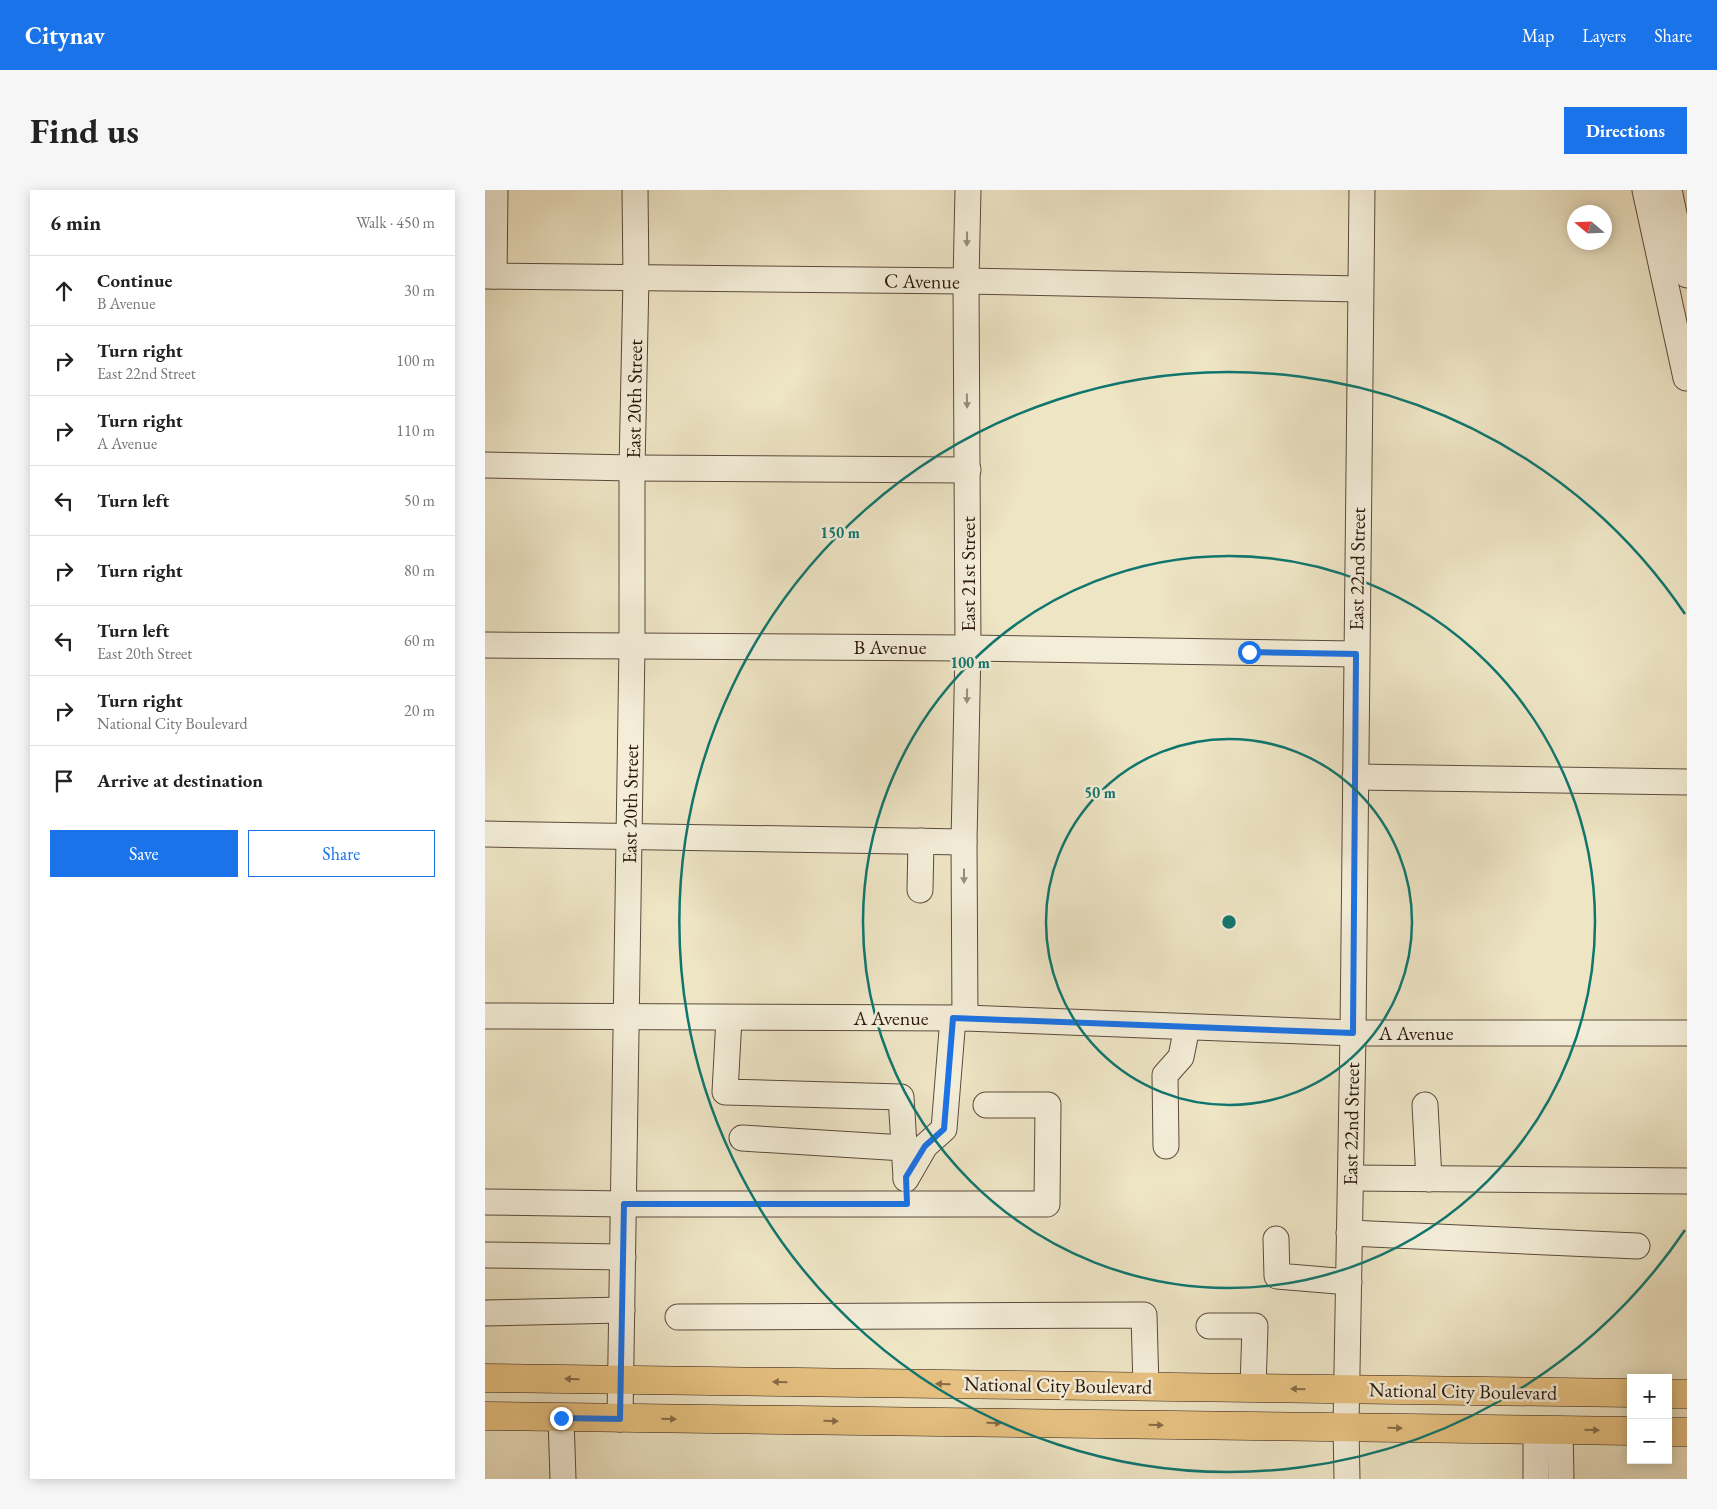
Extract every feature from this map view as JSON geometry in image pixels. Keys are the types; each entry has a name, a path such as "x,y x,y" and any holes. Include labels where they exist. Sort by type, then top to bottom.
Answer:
{"main road":[{"name":"National City Boulevard","path":"485,1378 1627,1393"},
{"path":"1672,1394 1687,1394"},
{"name":"National City Boulevard","path":"485,1416 1627,1431"},
{"path":"1672,1432 1687,1432"}],"street":[{"path":"490,276 495,190"},
{"name":"East 20th Street","path":"620,1419 632,646 632,468 636,278 635,190"},
{"name":"East 21st Street","path":"906,1177 925,1146 944,1129 959,1018 968,648 966,281 968,190"},
{"name":"East 22nd Street","path":"1347,1479 1346,1427 1353,1033 1361,190"},
{"path":"1645,190 1687,378"},
{"path":"1669,190 1687,275"},
{"name":"C Avenue","path":"490,276 966,281 1360,289"},
{"path":"485,464 632,468 967,470"},
{"name":"B Avenue","path":"485,645 968,648 1356,654"},
{"path":"1355,777 1687,782"},
{"path":"485,834 964,842"},
{"path":"920,890 921,841"},
{"name":"A Avenue","path":"485,1016 959,1018 1353,1033 1687,1033"},
{"path":"729,1018 725,1092 901,1097 907,1204"},
{"path":"1166,1146 1165,1075 1181,1057 1187,1026"},
{"path":"485,1202 624,1204 1047,1204 1048,1105 986,1105"},
{"path":"1425,1105 1429,1179"},
{"path":"742,1138 904,1148"},
{"path":"1351,1178 1687,1181"},
{"path":"1349,1233 1637,1246"},
{"path":"1276,1239 1277,1276 1349,1282"},
{"path":"485,1255 623,1257"},
{"path":"485,1313 622,1310"},
{"path":"677,1317 1144,1315 1146,1387"},
{"path":"1209,1326 1255,1326 1253,1388"},
{"path":"561,1418 563,1479"},
{"path":"1536,1479 1548,1430"},
{"path":"1548,1430 1561,1479"}],"route":[{"path":"561,1418 620,1419 624,1204 907,1204 906,1177 925,1146 944,1129 953,1018 1353,1033 1356,654 1249,652"}]}
